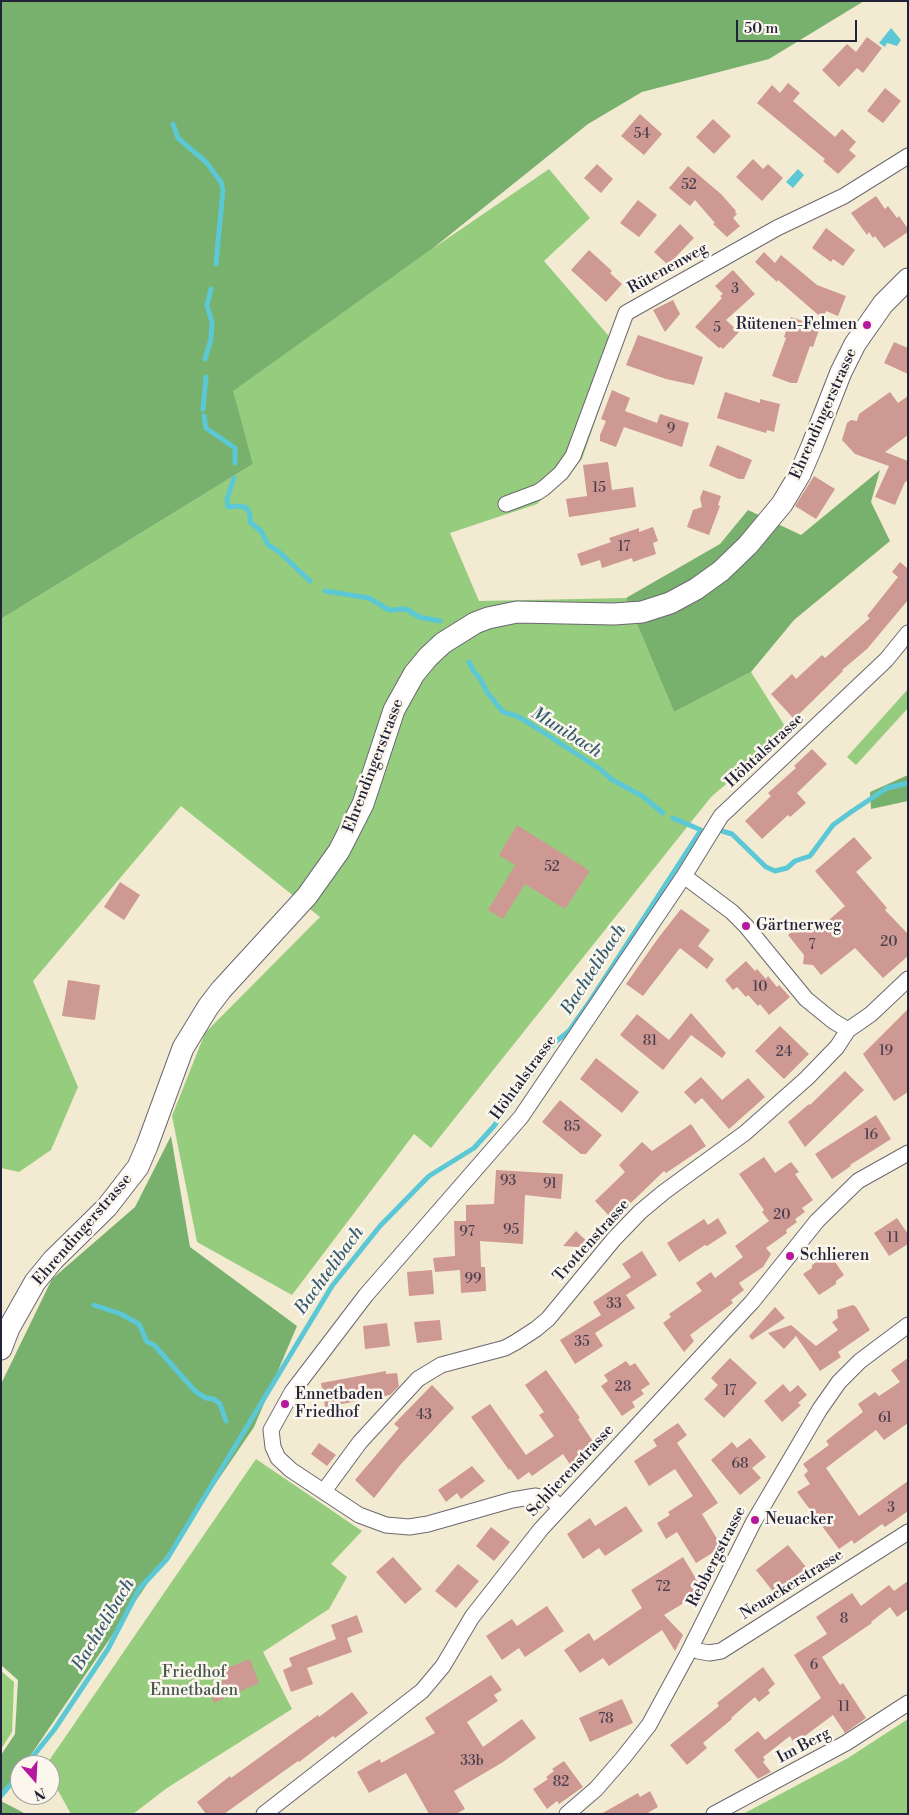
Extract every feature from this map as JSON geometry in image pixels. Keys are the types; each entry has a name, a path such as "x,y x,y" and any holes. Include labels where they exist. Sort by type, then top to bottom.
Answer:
{"main road":[{"name":"Ehrendingerstrasse","path":"1,1348 8,1328 35,1282 53,1260 107,1207 138,1167 184,1048 196,1024 221,990 308,896 339,852 362,804 394,710 414,674 428,657 443,643 475,623 488,618 517,612 614,614 642,612 696,590 721,571 748,545 782,504 800,474 841,372 855,344 883,304 908,279"}],"street":[{"name":"Rütenenweg","path":"506,504 544,488 561,473 573,456 626,313 778,228 844,196 908,156"},
{"name":"Höhtalstrasse","path":"324,1491 291,1470 278,1458 271,1435 274,1422 292,1392 366,1295 521,1117 684,876 721,816 886,660 908,634"},
{"path":"684,876 732,912 746,926 806,999 833,1021 848,1030"},
{"name":"Trottenstrasse","path":"324,1491 360,1442 418,1379 441,1365 504,1348 536,1329 548,1319 614,1239 640,1212 664,1192 745,1133 807,1078 837,1047 848,1030 871,1014 908,979"},
{"name":"Schlierenstrasse","path":"264,1814 403,1707 435,1678 472,1617 560,1506 752,1302 816,1221 858,1181 908,1153"},
{"name":"Rebbergstrasse","path":"567,1814 596,1789 649,1724 691,1647 753,1523 820,1408 839,1382 860,1361 908,1325"},
{"path":"324,1491 359,1515 386,1525 398,1527 428,1524 512,1500 536,1496 551,1499 560,1506"},
{"name":"Neuackerstrasse","path":"691,1647 698,1651 709,1653 721,1651 908,1532"},
{"name":"Im Berg","path":"714,1814 838,1748 908,1703"}],"green space":[{"path":"1,1 864,1 769,59 642,92 588,124 432,249 233,391 253,464 1,619"},
{"path":"549,169 590,218 544,261 620,349 582,459 537,504 450,533 479,601 626,598 674,712 751,672 788,731 711,797 431,1148 414,1134 292,1295 197,1242 172,1116 205,1033 320,917 181,806 33,981 78,1087 51,1150 19,1172 1,1168 1,619 253,464 232,391 432,249"},
{"path":"880,470 871,502 890,541 794,620 751,672 674,712 626,598 720,544 748,510 801,535"},
{"path":"908,689 908,708 856,765 847,757"},
{"path":"908,775 908,801 871,809 870,792"},
{"path":"171,1136 190,1247 297,1326 254,1427 31,1755 10,1755 10,1786 1,1799 1,1755 15,1734 18,1680 1,1665 1,1384 52,1279 135,1207"},
{"name":"Friedhof Ennetbaden","path":"256,1459 362,1531 331,1564 347,1577 329,1609 263,1652 292,1709 167,1788 133,1814 71,1814 60,1794 60,1755 53,1755"},
{"path":"1,1671 14,1682 12,1732 1,1749"},
{"path":"908,1719 908,1814 743,1814 848,1758"},
{"path":"1,1801 26,1814 1,1814"}],"water":[{"path":"891,28 901,40 897,46 887,43 885,47 879,43"},
{"path":"798,169 804,175 793,188 786,182"}],"building":[{"path":"867,37 882,48 863,73 857,68 839,87 822,70 847,44 856,52"},
{"path":"788,83 800,93 793,101 835,137 842,129 856,142 849,150 856,156 838,174 823,161 825,159 757,103 772,85 780,93"},
{"path":"885,88 901,101 883,123 867,111"},
{"path":"640,114 662,134 644,155 621,136"},
{"path":"713,119 731,136 714,154 696,137"},
{"path":"753,159 763,169 768,164 783,178 762,201 736,177"},
{"path":"597,164 613,179 601,193 584,178"},
{"path":"688,166 721,194 736,211 737,214 733,218 740,226 727,237 713,224 715,223 695,200 690,206 669,188"},
{"path":"876,196 885,209 888,206 897,218 899,216 908,229 908,232 884,248 875,236 873,238 869,232 867,235 851,213"},
{"path":"638,200 657,215 639,237 620,223"},
{"path":"680,224 694,238 668,265 654,252"},
{"path":"826,228 855,250 843,266 833,259 831,262 812,248"},
{"path":"589,250 612,271 610,273 622,284 606,302 571,270"},
{"path":"764,252 775,263 781,255 817,285 846,296 838,316 826,311 823,319 778,280 777,282 755,262"},
{"path":"733,270 755,294 726,320 739,332 723,349 719,348 695,327 722,298 720,296 723,294 715,286"},
{"path":"673,300 680,314 665,332 653,310"},
{"path":"791,317 820,327 813,347 810,346 797,383 791,383 772,376 786,338 784,337"},
{"path":"638,335 703,357 694,385 666,379 626,365"},
{"path":"894,342 908,348 908,374 884,363"},
{"path":"612,390 630,398 625,411 657,423 660,414 689,423 682,447 624,427 616,447 600,441 600,435 606,421 601,419"},
{"path":"725,392 760,403 760,399 780,404 774,432 767,430 766,433 717,418"},
{"path":"890,392 898,403 908,396 908,435 885,452 908,461 908,481 905,482 895,505 875,497 889,466 855,454 842,440 847,423 851,420 857,421 859,414"},
{"path":"717,445 752,460 744,479 739,479 709,466"},
{"path":"608,462 612,490 633,487 636,507 569,517 566,499 587,496 583,465"},
{"path":"814,476 835,489 816,519 795,506"},
{"path":"703,490 721,496 718,505 720,506 709,535 687,527 693,510 702,507 700,498"},
{"path":"653,527 658,541 653,543 656,554 633,562 632,558 602,568 600,560 581,566 577,554 611,542 609,538 639,528 639,532"},
{"path":"900,562 907,568 908,566 908,600 867,649 842,670 794,719 771,694 792,674 796,679 822,655 825,658 870,618 867,616 898,577 892,572"},
{"path":"812,749 827,764 797,793 806,803 790,817 788,815 762,839 745,821 771,796 768,793 796,768 794,766"},
{"path":"517,825 590,871 565,909 525,884 503,919 488,910 515,865 499,855"},
{"path":"854,837 872,858 856,872 887,908 885,910 908,934 908,956 883,978 855,948 821,975 813,965 803,964 804,955 788,935 807,920 816,931 845,906 815,871"},
{"path":"120,882 140,895 124,920 104,907"},
{"path":"681,909 710,930 698,946 714,959 707,969 680,948 643,996 626,984"},
{"path":"746,961 766,979 768,976 777,987 779,985 790,997 769,1015 760,1004 758,1006 737,987 733,990 725,980"},
{"path":"68,980 100,985 95,1020 62,1016"},
{"path":"908,1009 908,1092 894,1101 863,1054"},
{"path":"691,1013 726,1053 722,1058 691,1035 663,1070 620,1035 637,1014 669,1040"},
{"path":"780,1026 809,1054 784,1079 755,1051"},
{"path":"596,1058 639,1092 622,1113 580,1079"},
{"path":"845,1071 864,1090 805,1147 788,1122 810,1105"},
{"path":"701,1077 722,1100 748,1078 765,1097 729,1129 702,1098 695,1104 684,1092"},
{"path":"560,1100 602,1135 586,1154 581,1154 542,1122"},
{"path":"876,1115 891,1139 832,1179 815,1154"},
{"path":"691,1124 706,1146 666,1173 664,1171 613,1220 595,1201 625,1172 619,1165 642,1142 652,1151"},
{"path":"764,1157 775,1173 791,1162 799,1172 795,1174 813,1200 802,1208 805,1212 795,1219 797,1222 786,1230 787,1233 766,1248 771,1254 763,1267 739,1283 744,1290 731,1300 733,1303 690,1335 694,1341 684,1352 663,1323 671,1317 669,1314 702,1291 696,1283 711,1272 715,1278 743,1257 735,1246 769,1221 762,1212 764,1210 739,1174"},
{"path":"496,1170 563,1174 561,1199 525,1195 523,1244 480,1241 481,1267 485,1267 486,1291 461,1293 460,1270 435,1272 433,1258 455,1256 454,1221 466,1221 466,1205 494,1204"},
{"path":"718,1218 727,1233 679,1262 667,1243 704,1219 708,1225"},
{"path":"897,1218 908,1234 908,1244 889,1256 874,1233"},
{"path":"576,1231 594,1248 563,1246"},
{"path":"642,1251 657,1275 626,1295 635,1308 595,1333 603,1346 575,1364 560,1340 601,1315 593,1302 631,1277 622,1264"},
{"path":"829,1253 844,1275 836,1281 836,1284 819,1295 803,1274"},
{"path":"432,1270 434,1294 409,1296 407,1272"},
{"path":"853,1305 870,1330 838,1352 841,1357 820,1371 796,1336 784,1349 768,1333 791,1325 816,1346 838,1330 832,1322 838,1318 837,1310"},
{"path":"775,1307 785,1318 752,1340 749,1336"},
{"path":"440,1320 442,1340 417,1343 414,1322"},
{"path":"387,1323 390,1346 365,1349 363,1326"},
{"path":"730,1358 757,1383 724,1418 704,1399 718,1385 711,1378"},
{"path":"908,1358 908,1423 884,1440 876,1430 826,1468 859,1516 908,1481 908,1511 885,1527 882,1524 854,1544 852,1540 839,1549 797,1492 810,1484 804,1475 808,1471 803,1464 829,1445 826,1441 863,1412 858,1404 875,1392 879,1396 900,1382 891,1370"},
{"path":"626,1361 630,1366 635,1363 650,1384 641,1390 644,1394 632,1402 635,1407 622,1416 601,1386 608,1381 604,1375"},
{"path":"546,1370 580,1418 578,1419 598,1449 571,1466 563,1454 532,1476 529,1472 518,1480 471,1417 490,1404 526,1455 554,1436 539,1415 544,1412 525,1385"},
{"path":"386,1371 386,1374 397,1373 399,1386 390,1395 325,1407 321,1383"},
{"path":"783,1384 790,1392 798,1385 807,1395 798,1403 801,1405 782,1422 764,1401"},
{"path":"432,1385 454,1408 401,1464 374,1498 355,1480 399,1428 394,1424"},
{"path":"678,1423 687,1435 677,1443 718,1503 702,1514 722,1547 696,1563 677,1532 666,1539 657,1523 670,1515 668,1512 693,1496 675,1469 649,1486 634,1461 657,1446 653,1440"},
{"path":"750,1438 766,1457 752,1468 761,1478 740,1495 711,1460 732,1442 737,1448"},
{"path":"319,1443 336,1455 327,1466 311,1454"},
{"path":"472,1466 485,1481 461,1499 457,1493 446,1502 438,1490"},
{"path":"626,1506 643,1531 605,1556 599,1548 583,1559 567,1534 590,1518 595,1526"},
{"path":"491,1527 510,1542 494,1561 476,1546"},
{"path":"788,1545 811,1573 795,1587 790,1581 775,1594 756,1570"},
{"path":"393,1557 422,1589 405,1604 376,1572"},
{"path":"683,1557 698,1582 691,1586 697,1595 664,1615 683,1635 675,1651 662,1630 609,1666 603,1658 580,1673 564,1650 589,1633 594,1641 642,1608 631,1590"},
{"path":"458,1564 479,1581 456,1608 435,1591"},
{"path":"908,1581 908,1609 897,1617 890,1607 872,1623 822,1657 840,1685 843,1683 866,1718 845,1733 833,1715 794,1744 790,1736 763,1757 765,1760 763,1762 771,1772 758,1779 734,1750 758,1731 765,1740 821,1698 794,1655 827,1634 816,1617 852,1593 861,1606 889,1585 894,1591"},
{"path":"547,1606 564,1631 525,1657 519,1648 502,1660 486,1636 512,1619 517,1626"},
{"path":"357,1615 363,1632 347,1638 352,1652 307,1668 313,1684 291,1692 283,1670 292,1666 289,1658 336,1639 331,1625"},
{"path":"250,1659 259,1683 214,1703 208,1688 227,1678 224,1669"},
{"path":"763,1667 775,1684 768,1690 770,1693 759,1702 755,1697 703,1743 707,1748 687,1765 670,1745 719,1706 717,1703"},
{"path":"491,1675 502,1690 494,1695 498,1701 467,1722 483,1747 522,1719 536,1738 503,1762 454,1791 465,1809 456,1814 429,1814 406,1773 369,1793 357,1772 380,1759 381,1763 435,1733 425,1718"},
{"path":"352,1692 368,1713 335,1738 333,1736 224,1814 206,1814 197,1802 230,1776 231,1778"},
{"path":"622,1699 633,1723 590,1742 579,1718"},
{"path":"564,1761 583,1787 559,1804 557,1801 547,1809 533,1789 548,1779 546,1777 554,1771 552,1769"},
{"path":"650,1791 658,1807 646,1814 601,1814 638,1793 640,1797"}],"waterway":[{"name":"Munibach","path":"173,124 178,138 206,162 221,182 223,190 216,264"},
{"name":"Munibach","path":"205,359 211,339 212,322 207,306 211,289"},
{"name":"Munibach","path":"203,409 206,377"},
{"name":"Munibach","path":"204,416 206,428 235,448 235,463"},
{"name":"Munibach","path":"234,478 227,499 228,507 240,506 247,508 250,522 262,532 268,545 278,551 310,581"},
{"name":"Munibach","path":"325,591 369,598 389,610 406,609 419,617 440,621"},
{"name":"Munibach","path":"469,662 487,692 503,712 517,716 532,725 600,769 611,779 642,796 663,813"},
{"name":"Bachtelibach","path":"722,831 732,834 766,867 775,871 787,868 795,861 810,856 833,825 851,812 887,788 908,783"},
{"name":"Bachtelibach","path":"34,1755 54,1730 108,1649 139,1589 167,1559 332,1286 380,1226 429,1176 474,1148 494,1126 553,1044 569,1031 588,1004 701,830 673,818"},
{"path":"94,1305 121,1314 139,1324 147,1342 154,1345 196,1392 206,1398 214,1399 220,1404 226,1421"},
{"name":"Bachtelibach","path":"1,1796 10,1785"}],"place":[{"name":"Rütenen-Felmen","path":"867,325"},
{"name":"Gärtnerweg","path":"746,926"},
{"name":"Schlieren","path":"790,1256"},
{"name":"Ennetbaden Friedhof","path":"285,1404"},
{"name":"Neuacker","path":"755,1520"}]}
